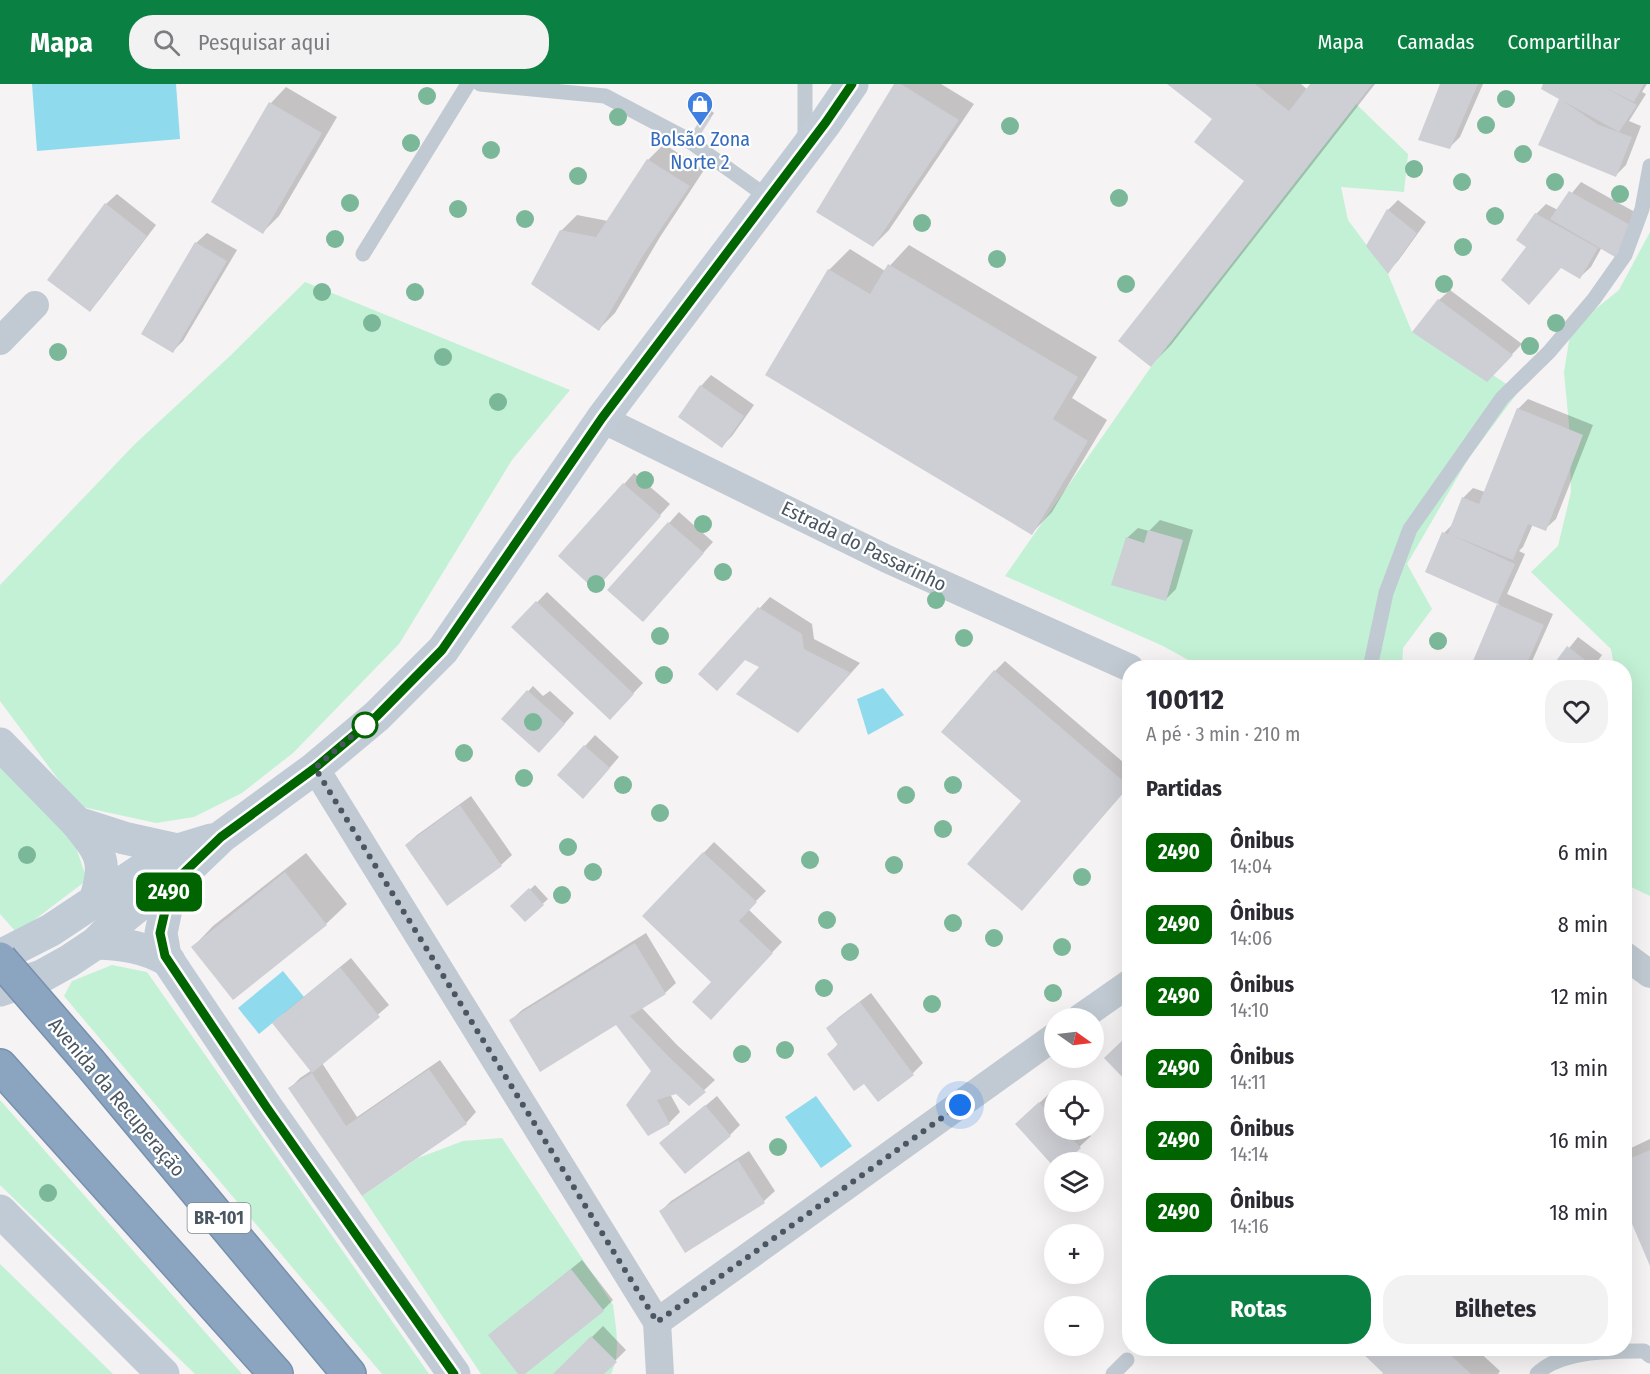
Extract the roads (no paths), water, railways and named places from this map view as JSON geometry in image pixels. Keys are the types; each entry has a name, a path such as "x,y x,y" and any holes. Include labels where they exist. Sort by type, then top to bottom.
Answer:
{"highway":[{"name":"Avenida da Recuperação","path":"0,957 349,1374"},
{"name":"BR-101","path":"0,1066 276,1374"}],"main road":[{"path":"0,990 42,976 96,943 144,901 171,885 221,837 315,768 377,716 442,650 602,418 805,150 852,84"},
{"path":"0,744 77,823 95,846 101,858 102,873 95,901"},
{"path":"77,823 124,838 178,850"},
{"path":"0,957 51,930 149,865 178,850 221,837"},
{"path":"171,885 160,933 169,961 267,1108 454,1374"},
{"path":"96,943 120,944 147,950 169,961"},
{"path":"0,1211 164,1374"}],"street":[{"path":"0,341 35,305"},
{"name":"Estrada do Passarinho","path":"602,418 887,559 1122,664"},
{"path":"315,768 657,1322 660,1374"},
{"path":"1632,961 1650,974"},
{"path":"1094,1008 1122,989"},
{"path":"657,1322 1044,1044"}],"lane":[{"path":"363,254 468,84"},
{"path":"480,84 605,96 685,138 769,198"},
{"path":"805,84 805,150"},
{"path":"1372,660 1386,593 1410,529 1502,398 1549,352 1594,299 1625,255 1642,209 1650,166"},
{"path":"1632,1351 1644,1351 1650,1356"},
{"path":"1537,1374 1545,1366 1579,1356"},
{"path":"1113,1374 1127,1360"}],"water":[{"path":"32,84 176,84 180,139 37,151"},
{"path":"883,688 904,715 868,735 857,699"},
{"path":"283,971 304,997 259,1034 238,1008"},
{"path":"816,1096 852,1146 821,1168 785,1117"}],"place":[{"name":"Bolsão Zona Norte 2","path":"700,127"}]}
